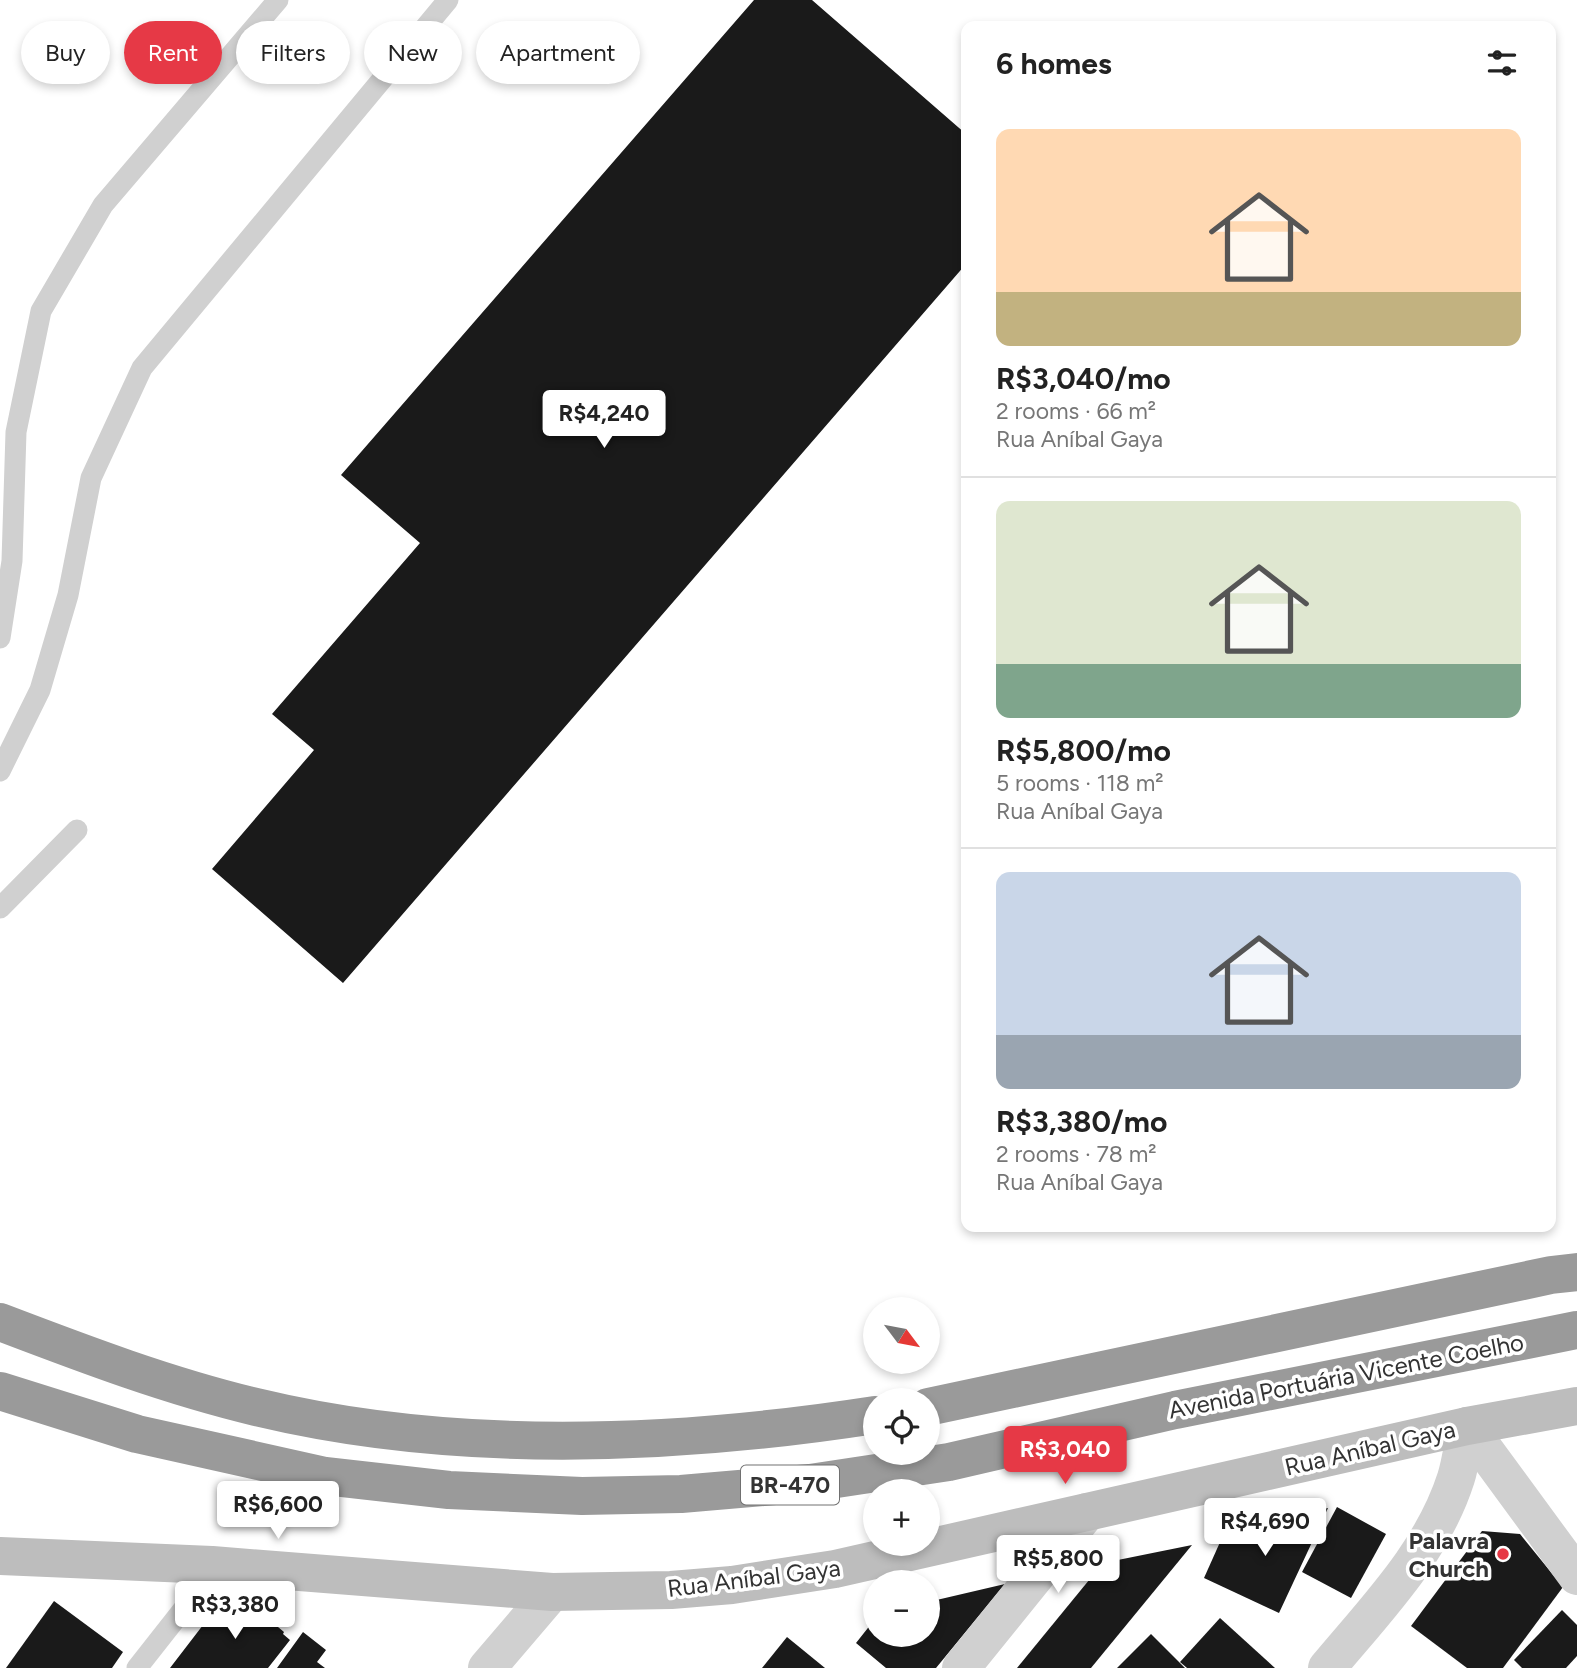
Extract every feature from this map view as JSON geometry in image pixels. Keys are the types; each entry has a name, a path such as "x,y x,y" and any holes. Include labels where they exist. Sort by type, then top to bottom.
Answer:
{"highway":[{"path":"940,1404 1551,1275 1577,1272"},
{"name":"BR-470","path":"0,1322 144,1376 256,1407 382,1431 503,1439 670,1439 802,1426 863,1417"},
{"name":"Avenida Portuária Vicente Coelho","path":"0,1391 137,1434 325,1476 462,1490 582,1496 681,1494 810,1483 949,1462 1175,1410 1577,1330"}],"main road":[{"name":"Rua Aníbal Gaya","path":"0,1556 212,1565 552,1592 671,1590 732,1585 835,1569 1467,1426 1577,1406"}],"street":[{"path":"1467,1426 1577,1576"},
{"path":"1327,1668 1412,1566 1438,1521 1456,1478 1467,1426"},
{"path":"961,1668 1087,1512"},
{"path":"487,1668 552,1592"}],"lane":[{"path":"0,638 12,561 16,432 41,312 103,205 278,0"},
{"path":"0,771 40,690 68,595 91,478 142,368 448,0"},
{"path":"0,908 77,830"},
{"path":"137,1668 200,1588 212,1565"}],"building":[{"path":"754,0 812,0 961,130 961,270 343,983 212,869 314,750 272,714 420,543 341,475"},
{"path":"1337,1507 1386,1534 1351,1598 1302,1572"},
{"path":"1328,1508 1279,1613 1204,1578 1225,1531"},
{"path":"1482,1531 1520,1534 1563,1587 1503,1668 1467,1668 1411,1626"},
{"path":"1192,1545 1091,1668 1017,1668 1103,1563"},
{"path":"1005,1584 936,1668 886,1668 856,1643 863,1634 863,1647 940,1647 940,1599"},
{"path":"245,1598 280,1624 278,1627 290,1640 268,1668 170,1668 213,1612 226,1622"},
{"path":"54,1601 123,1652 112,1668 6,1668"},
{"path":"1562,1610 1577,1625 1577,1656 1566,1668 1522,1668 1514,1660"},
{"path":"1220,1618 1275,1668 1187,1668 1180,1662"},
{"path":"303,1632 326,1650 317,1662 325,1668 277,1668"},
{"path":"1151,1634 1185,1668 1117,1668"},
{"path":"787,1637 825,1668 762,1668"}],"place":[{"name":"Palavra Church","path":"1503,1554"}]}
